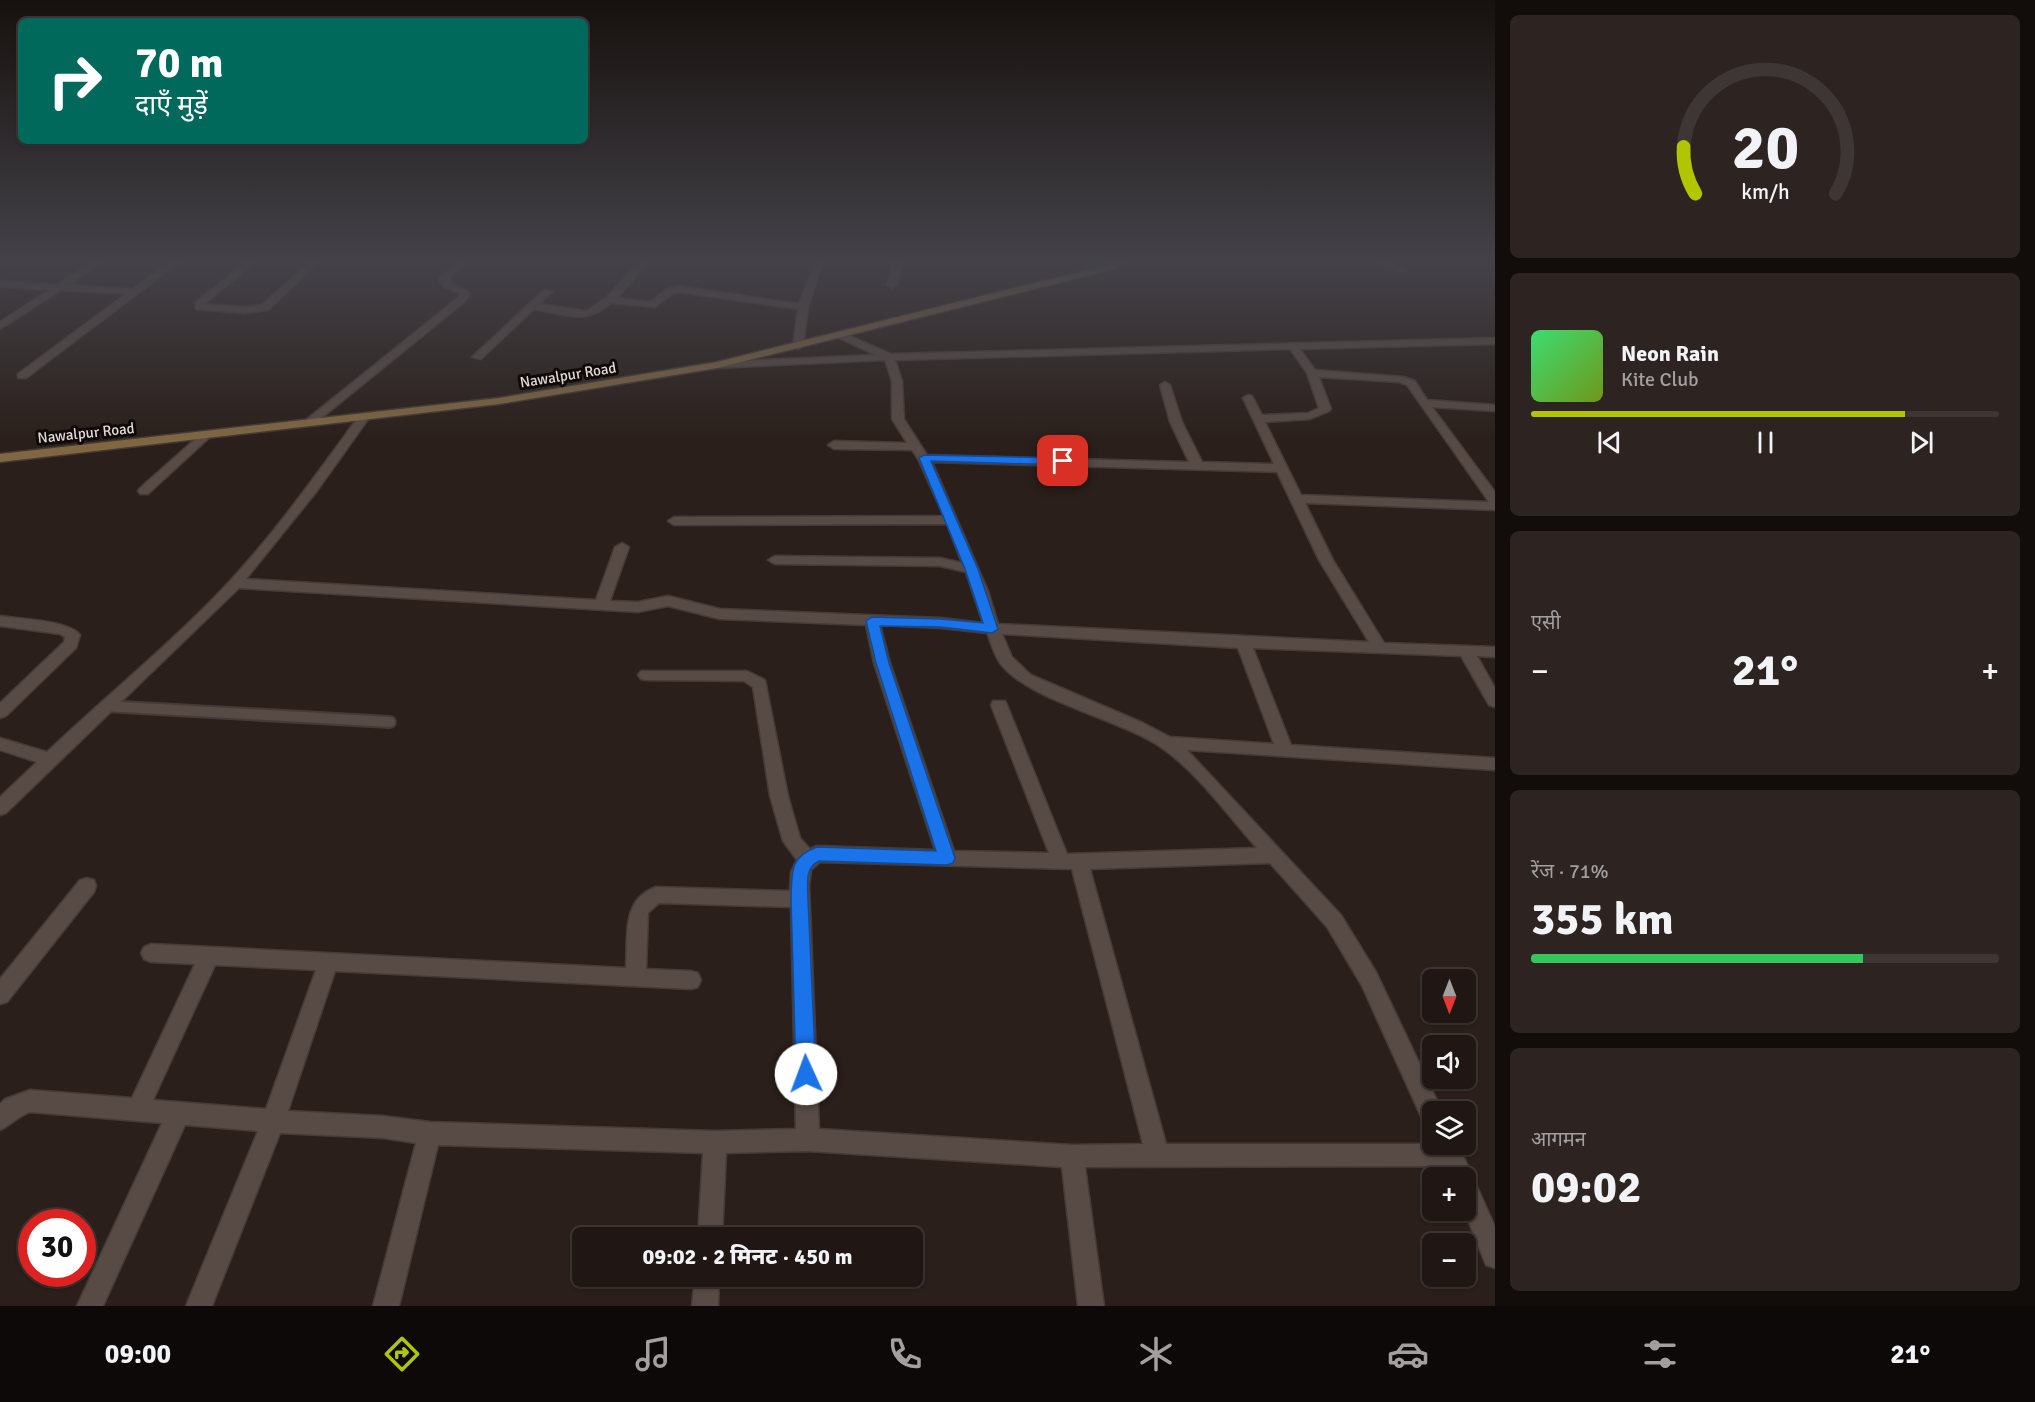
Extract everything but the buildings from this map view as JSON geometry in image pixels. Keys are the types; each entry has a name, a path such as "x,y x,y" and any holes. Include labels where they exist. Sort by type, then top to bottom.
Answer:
{"street":[{"path":"22,376 97,321"},
{"path":"310,422 435,321"},
{"path":"477,357 516,321"},
{"path":"798,346 800,321"},
{"name":"Nawalpur Road","path":"0,458 499,401 717,365 894,321"},
{"path":"841,335 887,356 896,370 898,419 920,452 952,519 992,629 1006,660 1026,680 1137,727 1167,743 1191,764 1334,921 1369,979 1426,1101"},
{"path":"1483,341 1495,351"},
{"path":"717,365 887,356 1495,341"},
{"path":"1258,419 1310,417 1325,410 1312,373 1293,346"},
{"path":"1312,373 1406,380 1415,387 1423,403 1495,501"},
{"path":"1165,385 1176,422 1197,465"},
{"path":"1248,398 1281,468 1299,499 1326,560 1380,648"},
{"path":"1423,403 1495,408"},
{"path":"0,808 105,706 203,617 236,583 313,488 363,418"},
{"path":"144,490 206,435"},
{"path":"834,444 920,452 1281,468"},
{"path":"1299,499 1495,506"},
{"path":"674,520 952,519"},
{"path":"600,605 622,548"},
{"path":"775,560 940,562 972,569"},
{"path":"236,583 638,607 668,601 720,614 941,623 992,629 1244,643 1495,652"},
{"path":"0,621 64,630 73,635 71,644 0,712"},
{"path":"872,621 882,663 947,858"},
{"path":"1244,643 1285,751"},
{"path":"1466,651 1495,700"},
{"path":"646,675 747,676 760,684 779,796 786,823 792,840 807,859"},
{"path":"999,705 1070,862 1158,1156"},
{"path":"1167,743 1495,764"},
{"path":"0,744 51,760"},
{"path":"808,1140 800,899 800,870 807,859 817,854 1070,862 1274,855"},
{"path":"0,995 87,886"},
{"path":"635,977 639,912 645,902 656,895 800,899"},
{"path":"151,953 691,980"},
{"path":"138,1109 209,956"},
{"path":"199,1306 273,1121 329,961"},
{"path":"4,1109 30,1101 430,1132 716,1142 808,1140 1072,1156 1422,1151"},
{"path":"90,1306 179,1112"},
{"path":"386,1306 430,1132"},
{"path":"711,1227 716,1142"},
{"path":"1072,1156 1091,1306"},
{"path":"1476,1211 1495,1256"},
{"path":"705,1306 706,1287"}],"lane":[{"path":"105,706 390,722"}],"route":[{"path":"806,1074 800,870 807,859 817,854 947,858 882,663 872,621 941,623 992,629 981,591 924,458 1063,461"}]}
